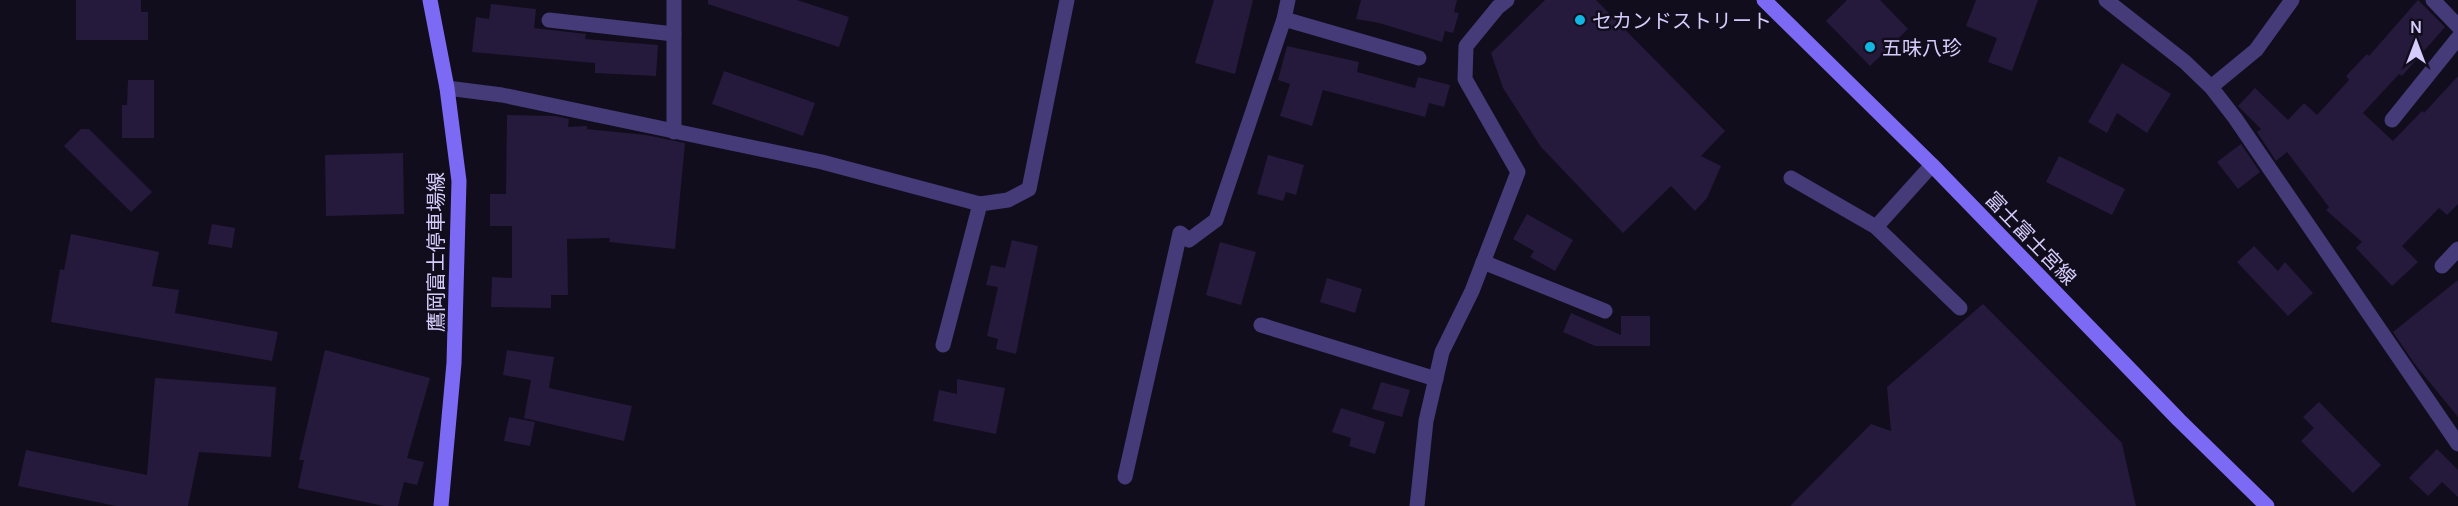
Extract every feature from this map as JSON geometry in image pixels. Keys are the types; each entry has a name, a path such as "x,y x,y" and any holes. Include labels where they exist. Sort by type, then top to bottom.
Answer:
{"main road":[{"name":"鷹岡富士停車場線","path":"430,0 447,88 459,181 454,363 441,506"},
{"name":"富士富士宮線","path":"1764,0 1932,165 2179,420 2267,506"}],"street":[{"path":"674,0 674,132"},
{"path":"447,88 502,95 822,162 980,204 1008,200 1029,189 1067,0"},
{"path":"1125,477 1180,233 1189,240 1216,220 1284,19 1288,0"},
{"path":"2106,0 2185,62 2211,87 2242,128 2458,444"},
{"path":"2211,87 2256,50 2292,0"},
{"path":"2433,0 2458,26"},
{"path":"1417,506 1426,421 1442,352 1472,291 1518,172 1466,79 1466,46 1499,2"},
{"path":"1284,19 1419,58"},
{"path":"549,20 674,34"},
{"path":"2392,120 2458,38"},
{"path":"1876,227 1932,165"},
{"path":"1791,178 1876,227 1960,308"},
{"path":"944,345 980,204"},
{"path":"2442,266 2458,249"},
{"path":"1483,262 1605,311"},
{"path":"1261,324 1436,379"}],"building":[{"path":"76,0 141,0 141,12 148,12 148,40 76,40"},
{"path":"708,0 797,0 849,17 839,47 708,4"},
{"path":"1214,0 1253,0 1235,74 1195,63"},
{"path":"1361,0 1457,0 1454,12 1459,13 1453,33 1445,31 1442,42 1379,23 1356,19"},
{"path":"1545,0 1596,0 1725,131 1701,156 1721,166 1707,198 1695,211 1671,186 1623,233 1541,147 1503,88 1491,53"},
{"name":"五味八珍","path":"1847,0 1880,0 1908,29 1870,66 1826,21"},
{"path":"1976,0 2038,0 2012,71 1988,62 1997,38 1966,26"},
{"path":"2418,0 2445,27 2402,76 2399,74 2363,113 2393,141 2422,111 2424,113 2458,76 2458,204 2447,215 2439,208 2402,246 2418,262 2392,286 2356,248 2362,242 2326,210 2329,207 2287,152 2276,161 2257,132 2261,129 2238,106 2255,88 2288,120 2304,103 2317,115 2349,80 2346,76 2367,54 2369,56"},
{"path":"491,4 536,9 534,28 586,34 585,39 658,45 656,76 595,73 595,63 472,52 476,17 489,19"},
{"path":"1287,46 1359,62 1357,72 1415,88 1418,77 1450,85 1444,107 1429,103 1425,117 1323,90 1312,126 1280,116 1290,84 1278,80"},
{"path":"2122,63 2171,94 2147,133 2117,113 2107,133 2088,122"},
{"path":"724,71 815,103 803,136 712,104"},
{"path":"128,80 154,80 154,138 122,138 122,105 127,105"},
{"path":"507,115 555,116 569,119 568,127 587,126 587,129 646,135 685,143 675,249 609,242 610,238 567,239 568,295 551,295 551,308 491,307 492,277 512,278 512,226 490,226 490,194 506,194"},
{"path":"81,129 89,129 152,192 131,212 64,146"},
{"path":"2241,144 2260,172 2238,189 2217,162"},
{"path":"403,153 404,214 326,216 325,155"},
{"path":"1268,155 1304,165 1296,195 1286,192 1283,201 1257,194"},
{"path":"2059,156 2125,189 2112,215 2046,182"},
{"path":"1527,214 1573,240 1555,271 1530,257 1534,251 1513,239"},
{"path":"212,224 235,228 232,248 208,244"},
{"path":"71,234 159,252 152,286 179,290 175,313 278,332 272,361 51,322 60,269 64,270"},
{"path":"1012,240 1038,246 1016,354 996,349 998,339 987,336 998,287 986,285 991,265 1005,268"},
{"path":"1220,242 1256,252 1241,305 1206,295"},
{"path":"2254,246 2278,271 2285,262 2313,293 2288,316 2237,262"},
{"path":"1327,278 1362,289 1355,313 1320,302"},
{"path":"2458,280 2458,417 2414,363 2393,332"},
{"path":"1983,304 2122,443 2136,506 1790,506 1871,424 1891,431 1887,387"},
{"path":"1571,313 1621,335 1621,316 1650,316 1650,346 1595,346 1563,332"},
{"path":"325,350 430,378 407,458 424,462 417,485 404,482 398,506 384,506 298,488 304,460 299,460"},
{"path":"507,350 554,357 549,388 632,406 624,441 524,418 531,380 503,375"},
{"path":"155,378 276,387 271,457 199,452 188,506 116,506 18,486 26,450 147,475"},
{"path":"957,379 1005,388 996,434 933,421 939,390 957,394"},
{"path":"1381,382 1410,390 1402,417 1372,409"},
{"path":"2319,402 2381,465 2353,493 2301,441 2314,428 2303,417"},
{"path":"1341,408 1385,422 1375,454 1349,446 1351,438 1332,432"},
{"path":"509,417 535,422 530,446 504,441"},
{"path":"2437,449 2458,470 2458,497 2442,482 2428,496 2409,478"}],"place":[{"name":"セカンドストリート","path":"1580,20"},
{"name":"五味八珍","path":"1870,47"}]}
